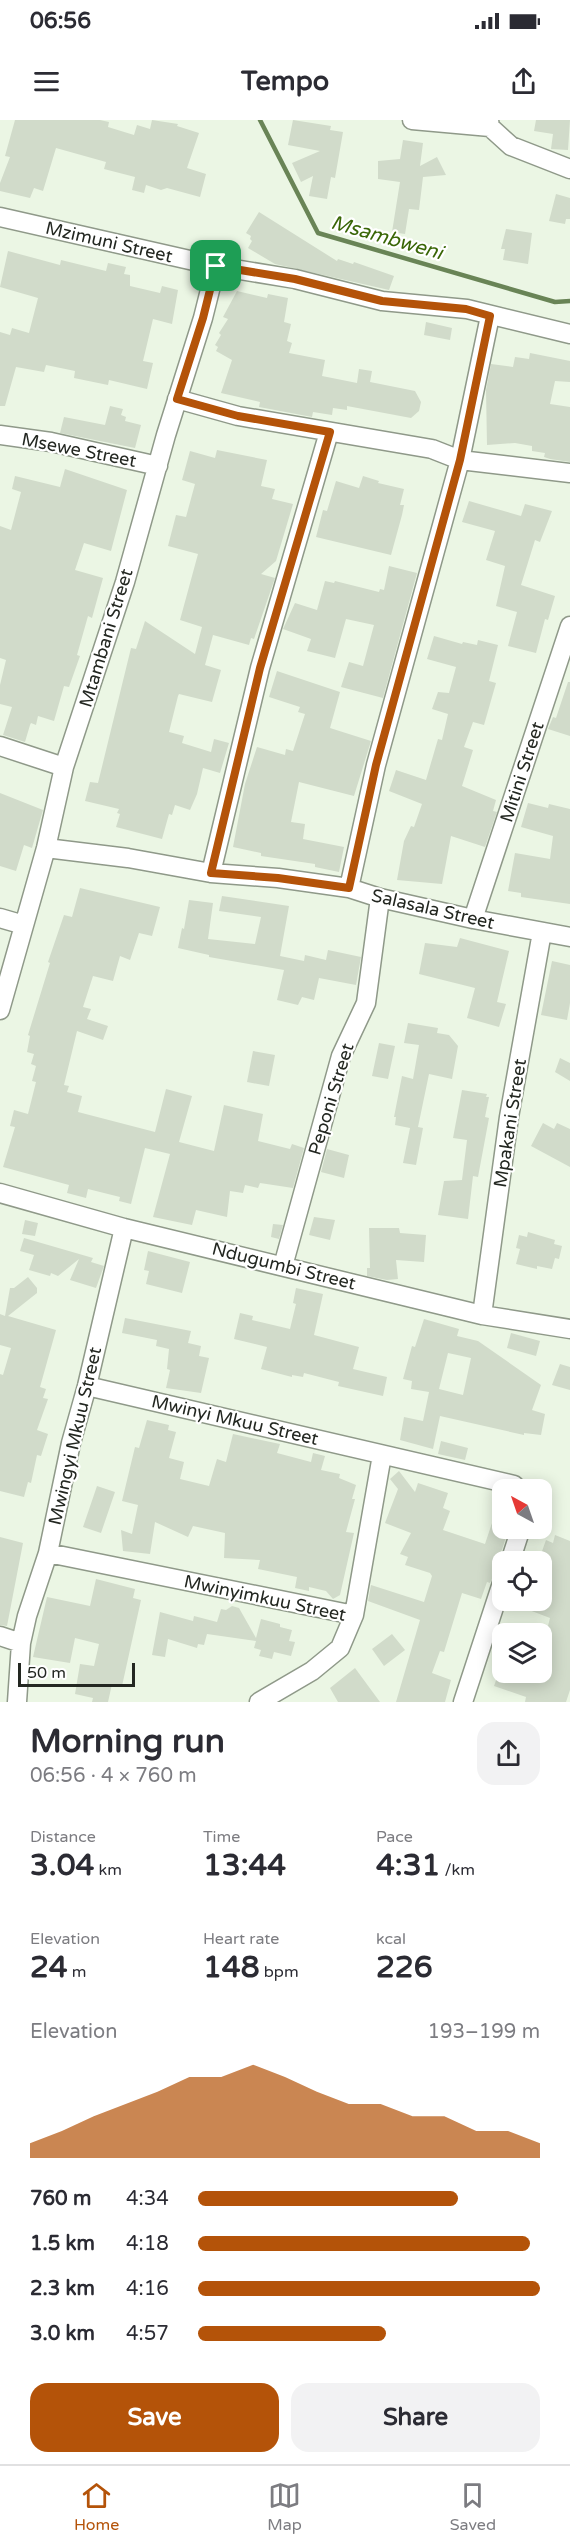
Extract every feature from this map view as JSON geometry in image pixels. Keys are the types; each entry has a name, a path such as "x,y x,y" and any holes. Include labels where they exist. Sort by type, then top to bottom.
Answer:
{"street":[{"path":"412,120 489,124 511,146 570,169"},
{"name":"Mzimuni Street","path":"0,218 216,266 295,279 382,301 466,309 570,334"},
{"name":"Mtambani Street","path":"0,1010 46,848 64,767 125,582 177,399 203,318 216,266"},
{"path":"349,888 376,765 460,460 490,316"},
{"path":"177,399 238,416 432,449 460,460 570,473"},
{"path":"211,873 260,668 330,432"},
{"name":"Msewe Street","path":"1,438 51,442 158,466"},
{"name":"Mitini Street","path":"473,919 570,626"},
{"path":"0,746 64,767"},
{"name":"Salasala Street","path":"46,848 128,858 211,873 278,878 349,888 380,898 473,919 570,937"},
{"name":"Peponi Street","path":"283,1266 341,1056 366,1003 380,898"},
{"path":"0,918 24,925"},
{"name":"Mpakani Street","path":"482,1315 509,1117 542,932"},
{"name":"Ndugumbi Street","path":"0,1193 124,1228 482,1315 570,1329"},
{"name":"Mwingyi Mkuu Street","path":"21,1643 27,1616 48,1553 71,1443 87,1386 124,1228"},
{"name":"Mwinyi Mkuu Street","path":"87,1386 382,1455"},
{"path":"354,1615 382,1455 492,1480"},
{"name":"Mwinyimkuu Street","path":"48,1553 354,1615 340,1648 312,1671 259,1702"},
{"path":"463,1702 493,1611"},
{"path":"0,1636 21,1643 17,1702"}],"building":[{"path":"15,120 100,120 109,122 108,127 134,135 137,125 150,129 152,120 178,124 177,126 199,133 187,168 206,174 200,197 146,185 144,193 132,190 135,177 104,169 106,162 56,148 43,191 34,188 30,198 0,191 0,183 10,157 5,156"},
{"path":"293,120 331,126 330,130 343,132 335,178 331,177 327,199 309,196 313,176 301,182 292,163 320,151 288,145"},
{"path":"536,120 570,120 568,150 551,149 553,134 534,131"},
{"path":"403,140 423,143 420,166 437,157 446,175 423,177 419,210 409,209 405,234 392,232 400,182 378,179 378,161 400,159"},
{"path":"556,194 570,198 570,219 566,219 565,224 549,221"},
{"path":"259,212 337,261 338,259 353,264 354,262 394,276 389,290 275,264 248,248 252,241 251,236 246,233"},
{"path":"506,229 532,233 528,264 503,260 505,249 501,249"},
{"path":"8,251 60,265 61,260 106,271 108,263 126,267 124,274 130,275 130,286 160,293 162,286 178,290 172,324 153,319 143,361 153,363 147,389 109,380 108,385 74,378 75,371 46,365 44,372 16,367 5,406 0,406 0,332 10,335 12,328 29,333 38,298 0,287"},
{"path":"237,291 267,298 268,294 288,298 284,322 291,324 287,341 292,343 289,353 325,360 322,376 357,383 359,369 372,371 370,382 415,391 421,402 419,411 411,418 347,406 347,410 333,408 332,415 313,412 312,417 259,407 260,402 221,393 232,360 216,351 218,347 215,345 228,319 223,317"},
{"path":"426,322 452,328 450,340 424,335"},
{"path":"530,353 570,361 570,382 555,381 550,404 570,407 570,462 544,457 545,453 532,451 532,446 515,443 487,445 486,390 491,364 513,367 515,357 529,359"},
{"path":"110,406 123,409 121,415 126,417 125,421 141,425 135,448 60,433 64,417 105,425"},
{"path":"217,450 267,460 261,486 275,489 272,499 293,504 276,561 261,574 275,578 254,639 251,638 249,645 213,635 205,665 221,670 212,702 179,694 178,696 169,732 184,736 182,743 211,752 214,739 229,743 220,773 203,768 197,794 190,810 175,805 172,815 169,814 162,839 116,827 120,814 117,813 119,809 85,801 90,782 98,783 131,648 136,649 145,621 195,654 202,627 180,620 198,554 168,546 176,515 186,517 195,484 182,480 190,451 215,458"},
{"path":"65,469 127,490 111,551 84,543 75,570 103,578 92,618 88,616 77,655 80,656 69,687 64,686 54,721 38,716 36,725 31,723 30,725 25,742 3,735 12,707 0,704 0,685 6,660 0,658 0,526 11,530 21,492 12,489 15,476 60,487"},
{"path":"363,476 379,481 378,483 404,489 400,505 404,505 391,555 316,537 323,510 327,511 336,481 359,488"},
{"path":"469,501 521,516 525,504 552,511 540,542 535,540 521,585 555,596 548,620 545,619 536,653 508,646 517,612 496,606 505,566 486,560 495,531 462,522"},
{"path":"389,566 417,573 383,698 341,687 349,662 363,666 374,625 346,619 335,658 307,651 311,639 283,629 295,603 317,610 325,581 334,583 335,581 379,592 380,589 384,590"},
{"path":"434,636 462,644 463,642 477,645 478,640 498,645 489,681 496,683 484,725 473,722 464,747 473,750 462,786 496,800 493,811 497,812 485,847 451,836 442,884 397,880 404,841 411,826 414,827 422,804 389,791 396,770 426,780 438,739 442,740 448,714 432,709 438,692 449,693 456,667 427,659"},
{"path":"277,671 340,692 330,728 371,741 354,796 299,782 291,822 305,824 303,839 344,847 339,872 315,867 315,864 261,856 261,853 233,847 245,784 257,747 285,755 286,749 293,751 305,714 298,712 300,707 269,697"},
{"path":"568,682 570,682 570,736 548,729 553,717 556,718"},
{"path":"0,793 43,810 32,848 24,845 16,871 0,866"},
{"path":"528,803 548,808 549,804 570,809 570,904 521,897 521,893 508,891 515,853 550,859 553,836 521,827"},
{"path":"80,888 160,907 152,936 139,933 130,960 120,956 113,981 93,976 83,1007 91,1009 87,1019 108,1026 103,1040 77,1031 64,1085 69,1086 67,1092 82,1096 78,1112 155,1132 166,1089 192,1096 179,1142 214,1151 224,1105 263,1114 258,1141 290,1149 292,1144 304,1148 293,1188 260,1183 258,1188 245,1185 243,1193 230,1191 227,1217 196,1210 192,1225 153,1217 170,1154 145,1148 131,1204 119,1201 120,1197 88,1189 86,1198 67,1193 69,1185 3,1167 15,1127 10,1126 14,1110 28,1114 36,1082 32,1081 36,1066 31,1064 34,1054 27,1052 30,1036 28,1035 50,963 48,962 64,915 72,917"},
{"path":"222,896 289,906 280,956 304,961 305,955 326,960 328,950 361,957 356,985 319,978 314,1000 302,997 298,1005 277,1000 284,970 209,957 209,955 178,948 189,900 213,903 208,939 255,944 261,917 219,911"},
{"path":"460,938 509,951 497,1002 506,1004 499,1027 467,1018 475,988 419,974 425,943 457,947"},
{"path":"552,961 570,965 570,1003 567,1020 541,1015"},
{"path":"408,1023 438,1028 437,1033 449,1035 458,1046 452,1079 429,1074 418,1127 423,1128 416,1165 403,1163 410,1128 395,1125 396,1117 394,1117 402,1076 413,1079 419,1045 404,1043"},
{"path":"379,1043 395,1046 388,1079 372,1076"},
{"path":"253,1051 275,1055 269,1086 247,1082"},
{"path":"560,1058 570,1063 570,1081 555,1072"},
{"path":"462,1090 487,1094 486,1097 489,1097 485,1117 489,1118 478,1177 473,1176 468,1219 438,1215 444,1181 462,1180 467,1140 453,1138"},
{"path":"543,1123 554,1129 557,1123 570,1129 570,1167 531,1146"},
{"path":"327,1149 349,1155 344,1178 321,1172"},
{"path":"314,1217 335,1220 330,1240 309,1235"},
{"path":"25,1220 38,1223 35,1236 22,1234"},
{"path":"273,1224 283,1225 279,1239 271,1237"},
{"path":"369,1228 399,1228 400,1233 426,1235 424,1262 396,1260 398,1279 387,1280 367,1276 367,1268 370,1268"},
{"path":"528,1232 555,1240 554,1244 562,1246 559,1259 555,1258 552,1269 537,1266 537,1269 516,1264 520,1249 516,1248 519,1235 527,1237"},
{"path":"24,1238 93,1258 91,1262 104,1266 96,1288 70,1280 79,1259 58,1276 29,1270 34,1255 20,1251"},
{"path":"148,1251 190,1262 182,1293 146,1284 149,1271 144,1270"},
{"path":"28,1277 37,1288 37,1293 8,1316 56,1330 40,1387 46,1389 43,1398 48,1399 37,1430 48,1434 41,1456 37,1455 31,1483 28,1482 24,1497 0,1491 0,1374 3,1375 11,1348 0,1345 0,1314 5,1316 10,1288 14,1288"},
{"path":"296,1288 323,1294 314,1335 359,1347 353,1369 387,1377 383,1396 338,1386 339,1382 304,1373 303,1377 292,1375 292,1377 261,1369 267,1347 234,1339 240,1313 253,1316 252,1320 290,1329 296,1304 293,1303"},
{"path":"125,1318 191,1331 188,1343 201,1346 199,1356 209,1358 201,1393 166,1388 170,1370 167,1369 169,1349 156,1346 157,1340 122,1333"},
{"path":"424,1319 459,1329 457,1336 478,1341 541,1385 532,1410 545,1414 541,1435 524,1433 524,1435 440,1416 433,1449 400,1440 404,1417 423,1421 429,1392 411,1389 412,1381 403,1379 412,1346 415,1347","holes":["448,1353 471,1358 463,1395 439,1389"]},
{"path":"511,1333 540,1341 536,1356 507,1348"},
{"path":"560,1364 570,1367 570,1390 552,1385"},
{"path":"147,1420 169,1425 168,1430 176,1432 169,1458 184,1462 180,1479 209,1486 217,1459 226,1462 233,1434 280,1444 277,1453 311,1462 313,1453 325,1456 321,1470 340,1474 339,1478 356,1485 352,1499 355,1499 346,1532 354,1533 340,1595 333,1599 326,1591 309,1587 309,1591 295,1588 297,1577 258,1569 260,1560 224,1558 225,1533 193,1526 188,1537 155,1522 150,1554 123,1551 121,1530 132,1534 138,1505 122,1501 135,1447 139,1448"},
{"path":"441,1441 468,1448 465,1460 438,1454"},
{"path":"399,1471 415,1492 418,1483 448,1493 443,1508 450,1511 443,1530 485,1544 492,1523 492,1539 505,1539 502,1551 492,1551 492,1579 490,1583 487,1582 481,1599 462,1593 444,1652 440,1651 432,1673 451,1680 445,1702 396,1702 420,1620 368,1601 371,1585 424,1602 432,1576 430,1573 405,1565 408,1557 400,1554 411,1533 385,1523 398,1489 390,1479"},
{"path":"97,1486 115,1492 101,1533 83,1527"},
{"path":"555,1535 570,1541 570,1690 566,1702 525,1702 526,1697 494,1686 495,1683 552,1683 552,1623 549,1623 550,1618 532,1611 552,1611 552,1551 542,1551 546,1540 553,1543"},
{"path":"0,1537 23,1543 7,1626 0,1625"},
{"path":"96,1579 135,1589 133,1598 141,1600 122,1686 112,1684 108,1702 92,1702 93,1698 75,1694 80,1664 94,1666 99,1644 75,1638 70,1663 33,1657 47,1597 90,1606"},
{"path":"232,1606 239,1608 256,1638 261,1619 292,1630 289,1641 295,1642 291,1656 274,1652 272,1659 259,1656 261,1650 254,1648 256,1641 207,1634 204,1645 198,1644 197,1648 168,1639 165,1657 152,1655 160,1612 193,1621 194,1616 217,1622 221,1609 226,1610"},
{"path":"392,1634 405,1650 384,1666 372,1649"},
{"path":"355,1668 380,1702 338,1702 330,1688"}],"waterway":[{"name":"Msambweni","path":"260,120 318,233 555,302 570,301"}],"route":[{"path":"216,266 295,279 382,301 466,309 490,316 460,460 376,765 349,888 278,878 211,873 260,668 330,432 238,416 177,399 203,318 216,266"}]}
